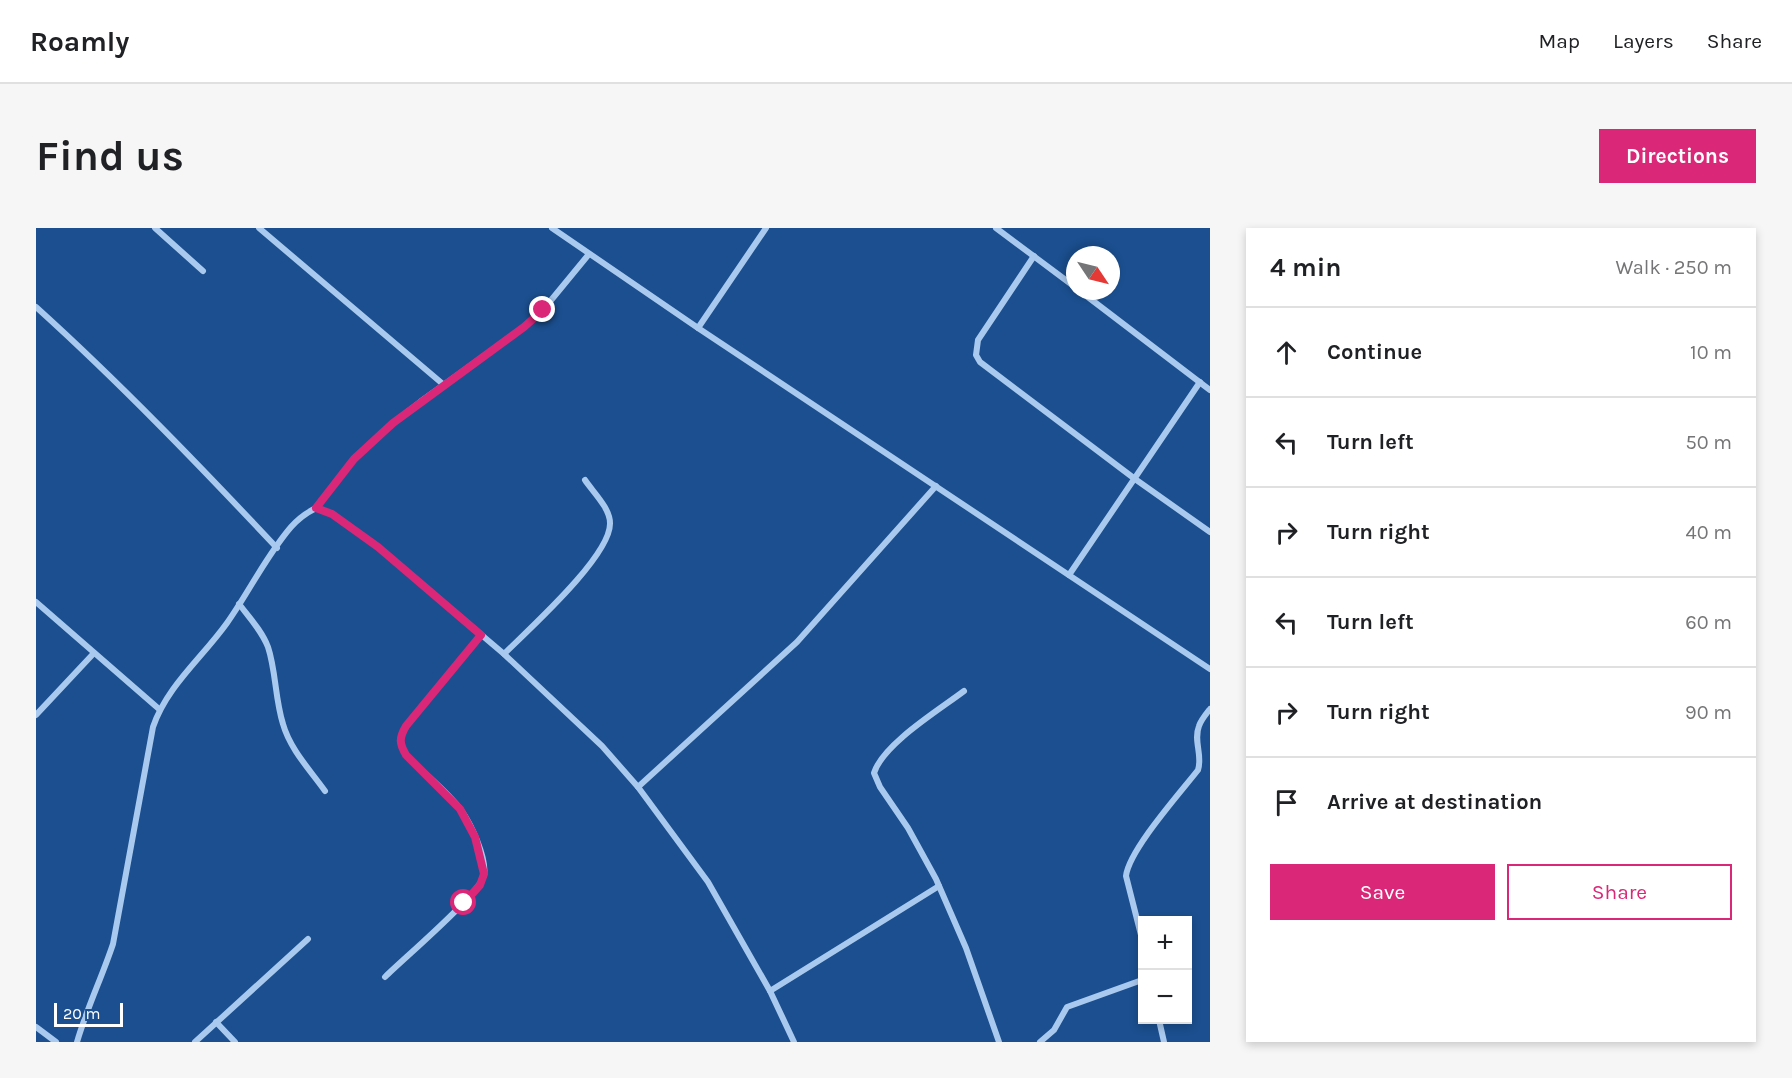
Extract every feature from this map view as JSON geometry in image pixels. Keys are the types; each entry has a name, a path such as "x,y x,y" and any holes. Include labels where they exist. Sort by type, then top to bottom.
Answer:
{"street":[{"path":"155,228 203,271"},
{"path":"259,228 444,385"},
{"path":"552,228 1210,669"},
{"path":"698,328 766,228"},
{"path":"996,228 1066,280"},
{"path":"77,1042 113,944 153,727 159,709 170,691 215,639 291,527 304,514 316,508 354,459 393,423 524,327 543,310 590,254"},
{"path":"1034,256 978,340 976,355 986,368 1210,532"},
{"path":"1092,300 1210,390"},
{"path":"36,307 91,356 166,430 277,548"},
{"path":"1070,575 1200,382"},
{"path":"504,654 580,577 608,538 610,523 608,512 585,480"},
{"path":"638,787 798,642 936,486"},
{"path":"316,508 332,514 378,547 504,654 602,746 638,787 708,882 770,991 794,1042"},
{"path":"36,602 159,709"},
{"path":"239,604 262,635 268,648 283,725 289,740 325,791"},
{"path":"385,976 464,903 480,885 484,874 475,837 468,820 460,809 406,755 400,745 400,736 406,726 481,635"},
{"path":"36,715 94,653"},
{"path":"964,691 891,747 878,761 874,773 880,788 908,828 939,886 966,948 999,1042"},
{"path":"1138,920 1126,876 1127,866 1137,849 1198,770 1201,762 1197,734 1199,724 1210,709"},
{"path":"770,991 939,886"},
{"path":"195,1042 308,939"},
{"path":"1040,1042 1054,1030 1067,1007 1138,982"},
{"path":"216,1022 235,1042"},
{"path":"1160,1024 1164,1042"},
{"path":"36,1027 56,1042"}],"route":[{"path":"464,903 480,885 484,874 483,861 475,837 468,820 460,809 406,755 400,745 400,736 481,635 378,547 332,514 316,508 354,459 393,423 524,327 543,310"}]}
